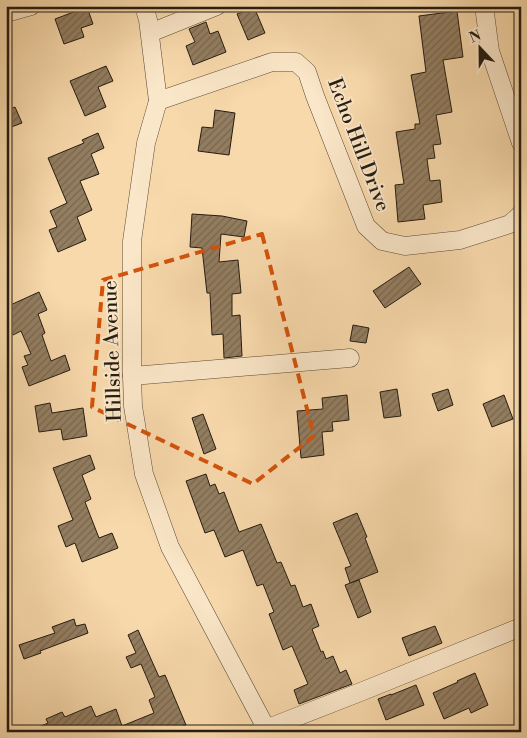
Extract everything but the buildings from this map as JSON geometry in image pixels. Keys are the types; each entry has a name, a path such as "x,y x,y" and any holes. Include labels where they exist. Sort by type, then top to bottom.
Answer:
{"street":[{"path":"6,13 31,6"},
{"name":"Hillside Avenue","path":"144,6 150,33 158,101 146,143 132,241 133,406 144,474 170,547 267,731"},
{"path":"150,33 218,6"},
{"path":"484,6 490,51 521,143"},
{"name":"Echo Hill Drive","path":"158,101 272,62 296,62 307,72 366,226 382,241 405,246 460,240 510,224 521,214"},
{"path":"132,376 350,358"},
{"path":"267,731 521,628"}],"highlighted area":[{"path":"262,234 314,436 253,484 92,407 103,280"}]}
